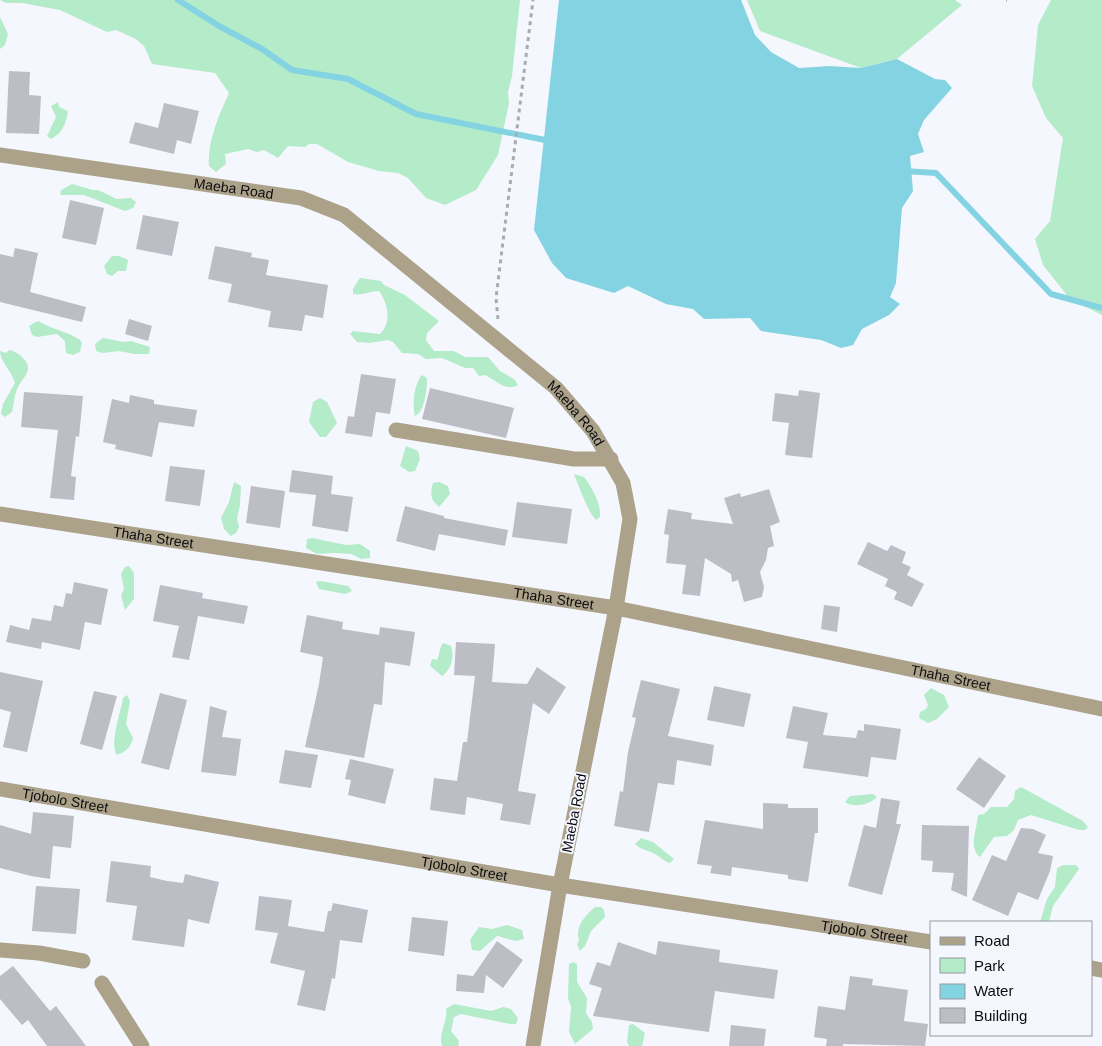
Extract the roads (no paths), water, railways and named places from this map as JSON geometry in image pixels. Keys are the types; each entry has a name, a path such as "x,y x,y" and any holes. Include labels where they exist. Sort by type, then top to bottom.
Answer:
{"street":[{"name":"Maeba Road","path":"0,155 300,198 344,215 556,388 594,431 611,459 623,484 630,519 616,608 560,884 533,1046"},
{"path":"396,430 574,459 611,459"},
{"name":"Thaha Street","path":"0,514 616,608 1102,708"},
{"name":"Tjobolo Street","path":"0,789 560,884 930,942"},
{"path":"0,950 39,952 83,961"},
{"path":"102,983 142,1046"}],"water":[{"path":"559,0 741,0 755,35 771,52 799,68 829,66 861,68 897,59 935,79 945,80 952,88 924,120 918,134 924,152 910,156 913,191 902,208 896,283 890,297 900,304 889,315 862,329 853,345 841,348 821,340 761,331 750,318 704,319 693,309 666,304 628,286 614,293 566,278 552,263 534,230"}],"waterway":[{"path":"178,0 219,26 262,49 292,70 348,79 416,114 550,141"},
{"path":"904,171 936,173 1051,294 1102,308"}]}
